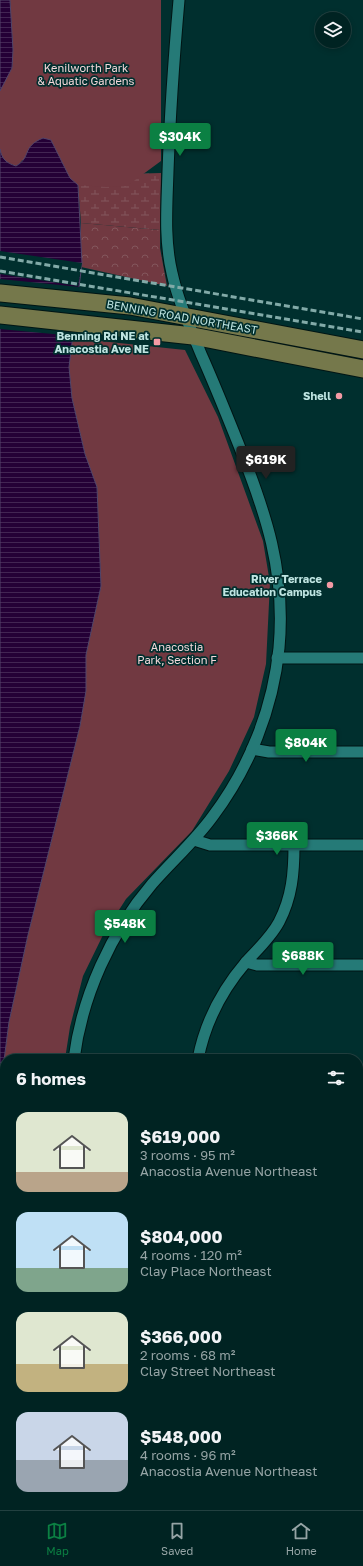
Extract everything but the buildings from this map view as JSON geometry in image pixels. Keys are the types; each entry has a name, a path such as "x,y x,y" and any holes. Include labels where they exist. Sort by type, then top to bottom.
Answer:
{"main road":[{"name":"BENNING ROAD NORTHEAST","path":"0,293 130,306 363,350"},
{"name":"BENNING ROAD NORTHEAST","path":"0,315 193,336 363,369"}],"street":[{"path":"75,1054 80,1023 86,1005 114,939 146,891 194,840 214,816 230,792 252,749 268,703 278,658 280,628 279,588 276,557 269,526 254,482 184,315 172,274 166,237 171,98 179,0"},
{"path":"278,658 363,658"},
{"path":"252,749 269,752 363,752"},
{"path":"194,840 210,844 363,845"},
{"path":"199,1054 204,1035 218,1003 233,977 272,934 286,906 294,878 294,845"},
{"path":"246,962 257,964 363,965"}],"green space":[{"name":"Kenilworth Park & Aquatic Gardens","path":"10,0 161,0 161,161 127,186 106,187 78,185 70,178 51,140 43,138 33,142 21,162 16,166 5,160 0,149 0,91 12,68 13,50"},
{"path":"0,57 93,175 161,173 160,230 81,223 78,185 0,150"},
{"path":"81,223 160,230 160,248 167,286 81,267"},
{"name":"Anacostia Park, Section F","path":"72,338 185,350 218,417 263,541 270,583 266,664 254,717 229,771 192,831 126,899 103,935 83,976 70,1027 66,1054 5,1054 9,1022 28,935 80,726 86,691 86,655 101,586 97,488 85,454 72,398 69,367"}],"shaded area":[{"path":"0,0 10,0 13,50 12,68 0,91"},
{"path":"43,138 51,140 70,178 78,185 82,263 69,367 72,398 85,454 97,487 101,586 86,655 86,691 80,726 28,935 9,1022 5,1054 0,1054 0,149 5,160 16,166 21,163 29,148 36,141"}],"pier":[{"path":"0,251 82,263 78,286 0,274"},
{"path":"0,279 80,287 74,336 0,329"}],"railway":[{"path":"0,257 363,319"},
{"path":"0,271 363,332"}],"place":[{"name":"Benning Rd NE at Anacostia Ave NE","path":"157,342"},
{"name":"Shell","path":"339,396"},
{"name":"River Terrace Education Campus","path":"330,585"}]}
